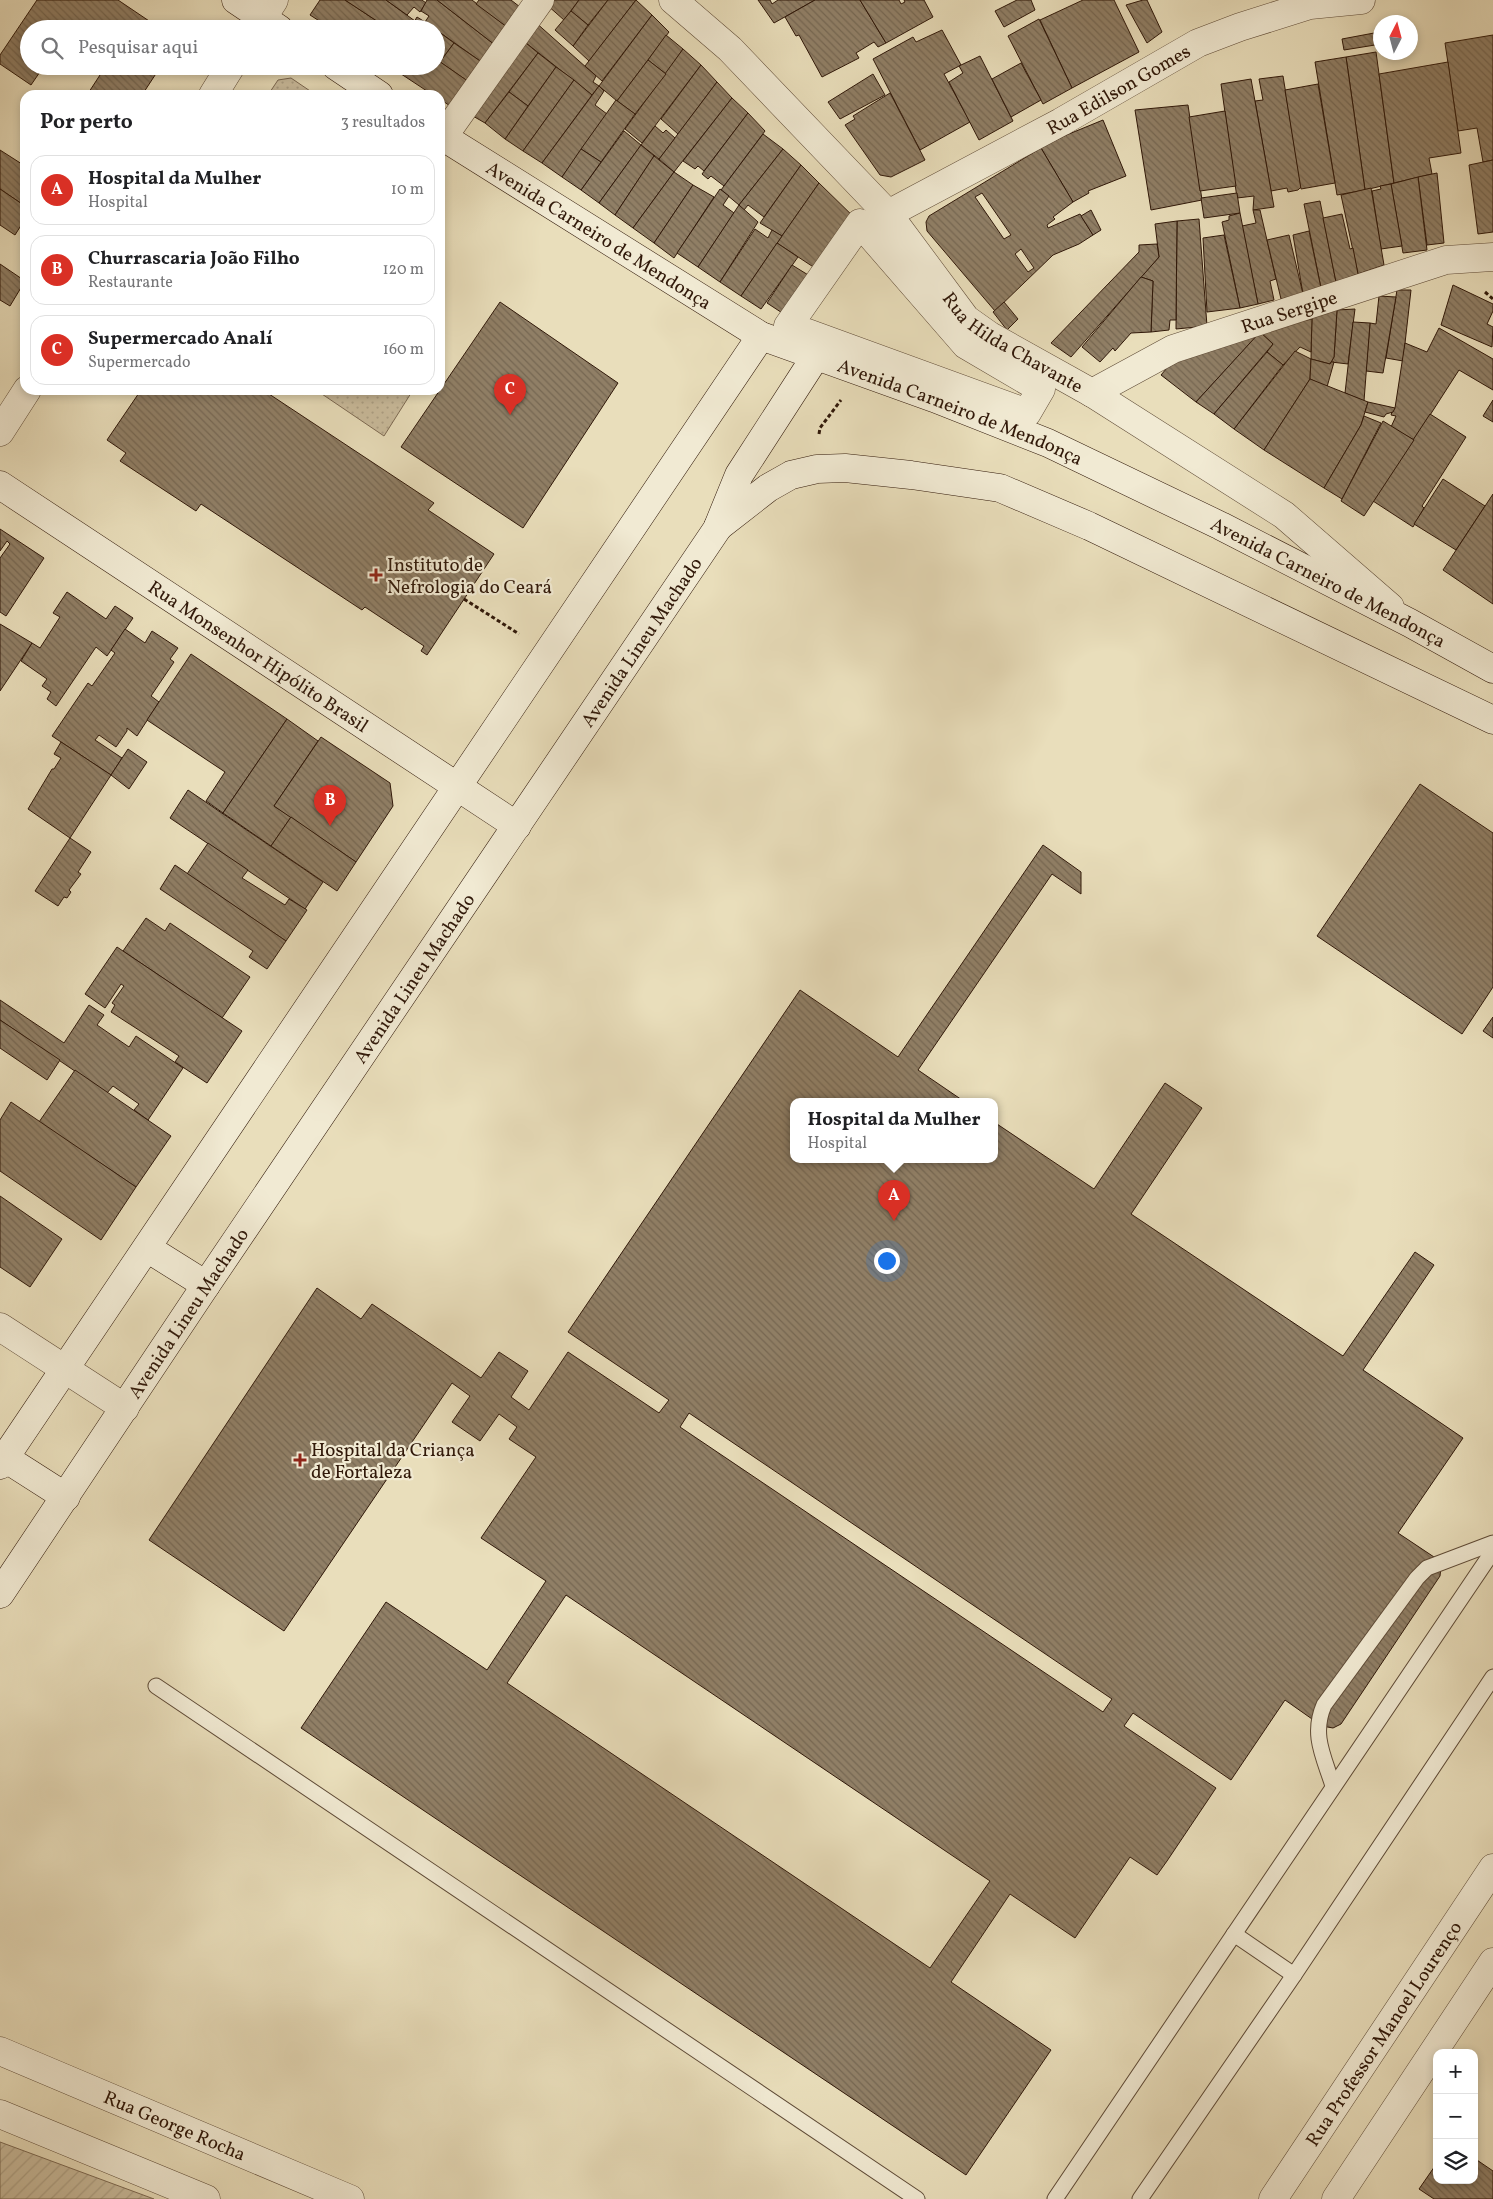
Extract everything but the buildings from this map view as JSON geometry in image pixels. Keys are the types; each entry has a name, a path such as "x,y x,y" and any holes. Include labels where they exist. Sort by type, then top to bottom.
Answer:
{"street":[{"path":"236,0 267,19"},
{"path":"445,131 540,0"},
{"name":"Rua Edilson Gomes","path":"888,214 1061,122 1198,43 1240,27 1310,5 1362,0"},
{"name":"Rua Hilda Chavante","path":"680,2 736,55 888,214 956,308 966,318 990,336 1092,393 1284,515 1410,623"},
{"path":"216,90 225,75"},
{"path":"350,75 372,90"},
{"name":"Avenida Carneiro de Mendonça","path":"445,138 761,336 934,398 1048,443 1221,526 1410,623 1493,669"},
{"path":"860,223 966,345 1041,389 1027,413 788,326 860,223"},
{"name":"Rua Sergipe","path":"1092,393 1172,349 1446,260 1493,257"},
{"path":"66,1497 2,1461 761,336"},
{"name":"Avenida Lineu Machado","path":"0,1594 206,1285 717,529 739,475 816,356"},
{"path":"0,432 24,395"},
{"path":"717,529 768,488 790,475 817,469 845,468 1000,488 1130,545 1216,589 1493,720"},
{"name":"Rua Monsenhor Hipólito Brasil","path":"0,485 517,826"},
{"path":"147,1248 206,1285"},
{"path":"0,1326 125,1408"},
{"name":"Rua Professor Manoel Lourenço","path":"1273,2199 1493,1868"},
{"path":"1336,2199 1493,1962"},
{"name":"Rua George Rocha","path":"0,2051 350,2199"},
{"path":"0,2114 206,2199"}],"lane":[{"path":"1334,1786 1318,1741 1318,1728 1324,1705 1416,1578 1427,1568 1493,1542"},
{"path":"1055,2199 1493,1551"},
{"path":"1140,2199 1294,1975 1493,1677"},
{"path":"156,1686 917,2199"},
{"path":"1234,1934 1294,1975"}],"path":[{"path":"820,428 844,396"},
{"path":"464,598 524,637"}],"shaded area":[{"path":"291,78 309,90 271,90 278,80"},
{"path":"323,395 410,395 384,436"},
{"path":"0,2142 154,2199 0,2199"}],"place":[{"name":"Supermercado Analí","path":"510,415"},
{"name":"Instituto de Nefrologia do Ceará","path":"376,575"},
{"name":"Churrascaria João Filho","path":"330,826"},
{"name":"Hospital da Mulher","path":"894,1221"},
{"name":"Hospital da Criança de Fortaleza","path":"300,1460"}]}
